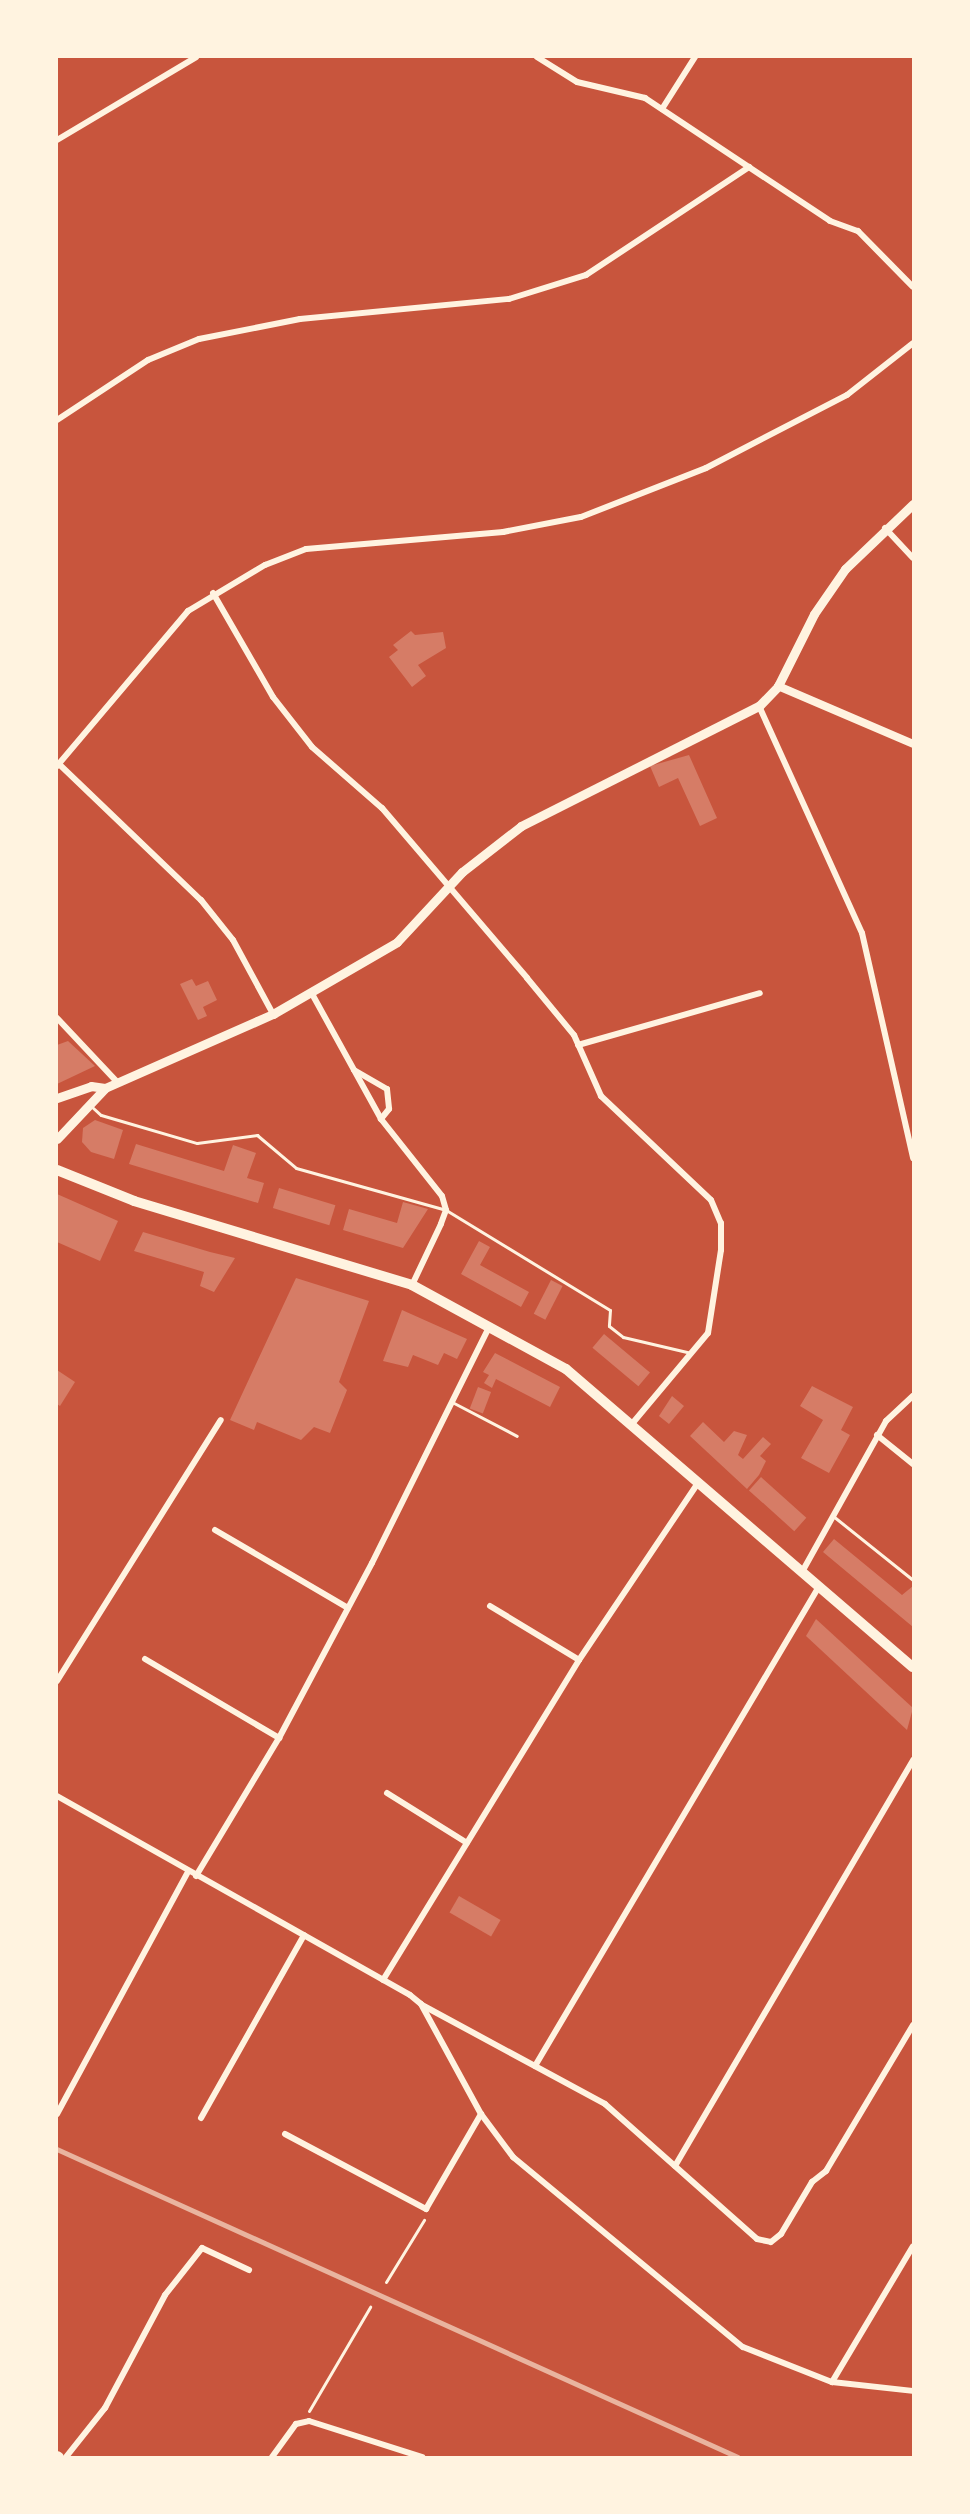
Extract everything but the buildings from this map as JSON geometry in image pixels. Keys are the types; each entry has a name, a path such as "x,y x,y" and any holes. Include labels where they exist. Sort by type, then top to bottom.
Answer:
{"highway":[{"path":"57,1170 134,1201 412,1285 490,1325 566,1369 818,1588 913,1667"}],"main road":[{"path":"57,1139 88,1103 105,1088 273,1014 397,942 447,889 521,826 759,706 778,686 828,592 884,527 913,504"},
{"path":"57,1098 91,1086 105,1088"}],"street":[{"path":"57,140 196,57"},
{"path":"537,57 576,82 626,92 662,109 830,221 858,231 913,287"},
{"path":"662,109 695,57"},
{"path":"57,420 148,360 199,339 300,319 509,299 586,275 749,167"},
{"path":"273,1014 233,940 201,900 58,765 152,649 213,593 306,549 503,532 614,505 706,468 847,395 913,343"},
{"path":"884,527 913,558"},
{"path":"213,593 273,697 312,747 382,808 447,889 512,960 578,1045 601,1096 711,1200 721,1223 716,1303 708,1333 693,1354 632,1424"},
{"path":"778,686 912,741"},
{"path":"759,706 862,933 913,1158"},
{"path":"311,992 381,1119 442,1196 446,1210 412,1285"},
{"path":"578,1045 760,993"},
{"path":"57,1018 117,1082"},
{"path":"354,1070 387,1089 389,1108 381,1119"},
{"path":"196,1876 279,1738 348,1608 490,1325"},
{"path":"802,1572 878,1435 913,1396"},
{"path":"57,1681 221,1420"},
{"path":"878,1435 913,1464"},
{"path":"383,1980 579,1660 698,1483"},
{"path":"215,1530 348,1608"},
{"path":"535,2066 818,1588"},
{"path":"490,1606 579,1660"},
{"path":"145,1659 279,1738"},
{"path":"675,2166 913,1761"},
{"path":"387,1792 466,1843"},
{"path":"57,1796 383,1980 421,2004 605,2104 757,2239 771,2242 782,2234 812,2182 826,2171 913,2025"},
{"path":"57,2114 188,1872"},
{"path":"201,2118 304,1935"},
{"path":"421,2004 481,2114 544,2188 702,2319 742,2347 832,2382 913,2391"},
{"path":"285,2134 426,2209 481,2114"},
{"path":"832,2382 913,2246"},
{"path":"66,2457 105,2408 165,2295 202,2248 249,2270"},
{"path":"272,2457 296,2424 309,2421 422,2457"}],"lane":[{"path":"88,1103 101,1115 197,1143 256,1135 310,1174 446,1210 610,1310 609,1326 623,1337 693,1354"},
{"path":"451,1402 517,1436"},
{"path":"833,1516 913,1580"}],"path":[{"path":"386,2282 426,2209"},
{"path":"309,2421 309,2406 369,2307"}],"railway":[{"path":"57,2149 738,2457"}]}
